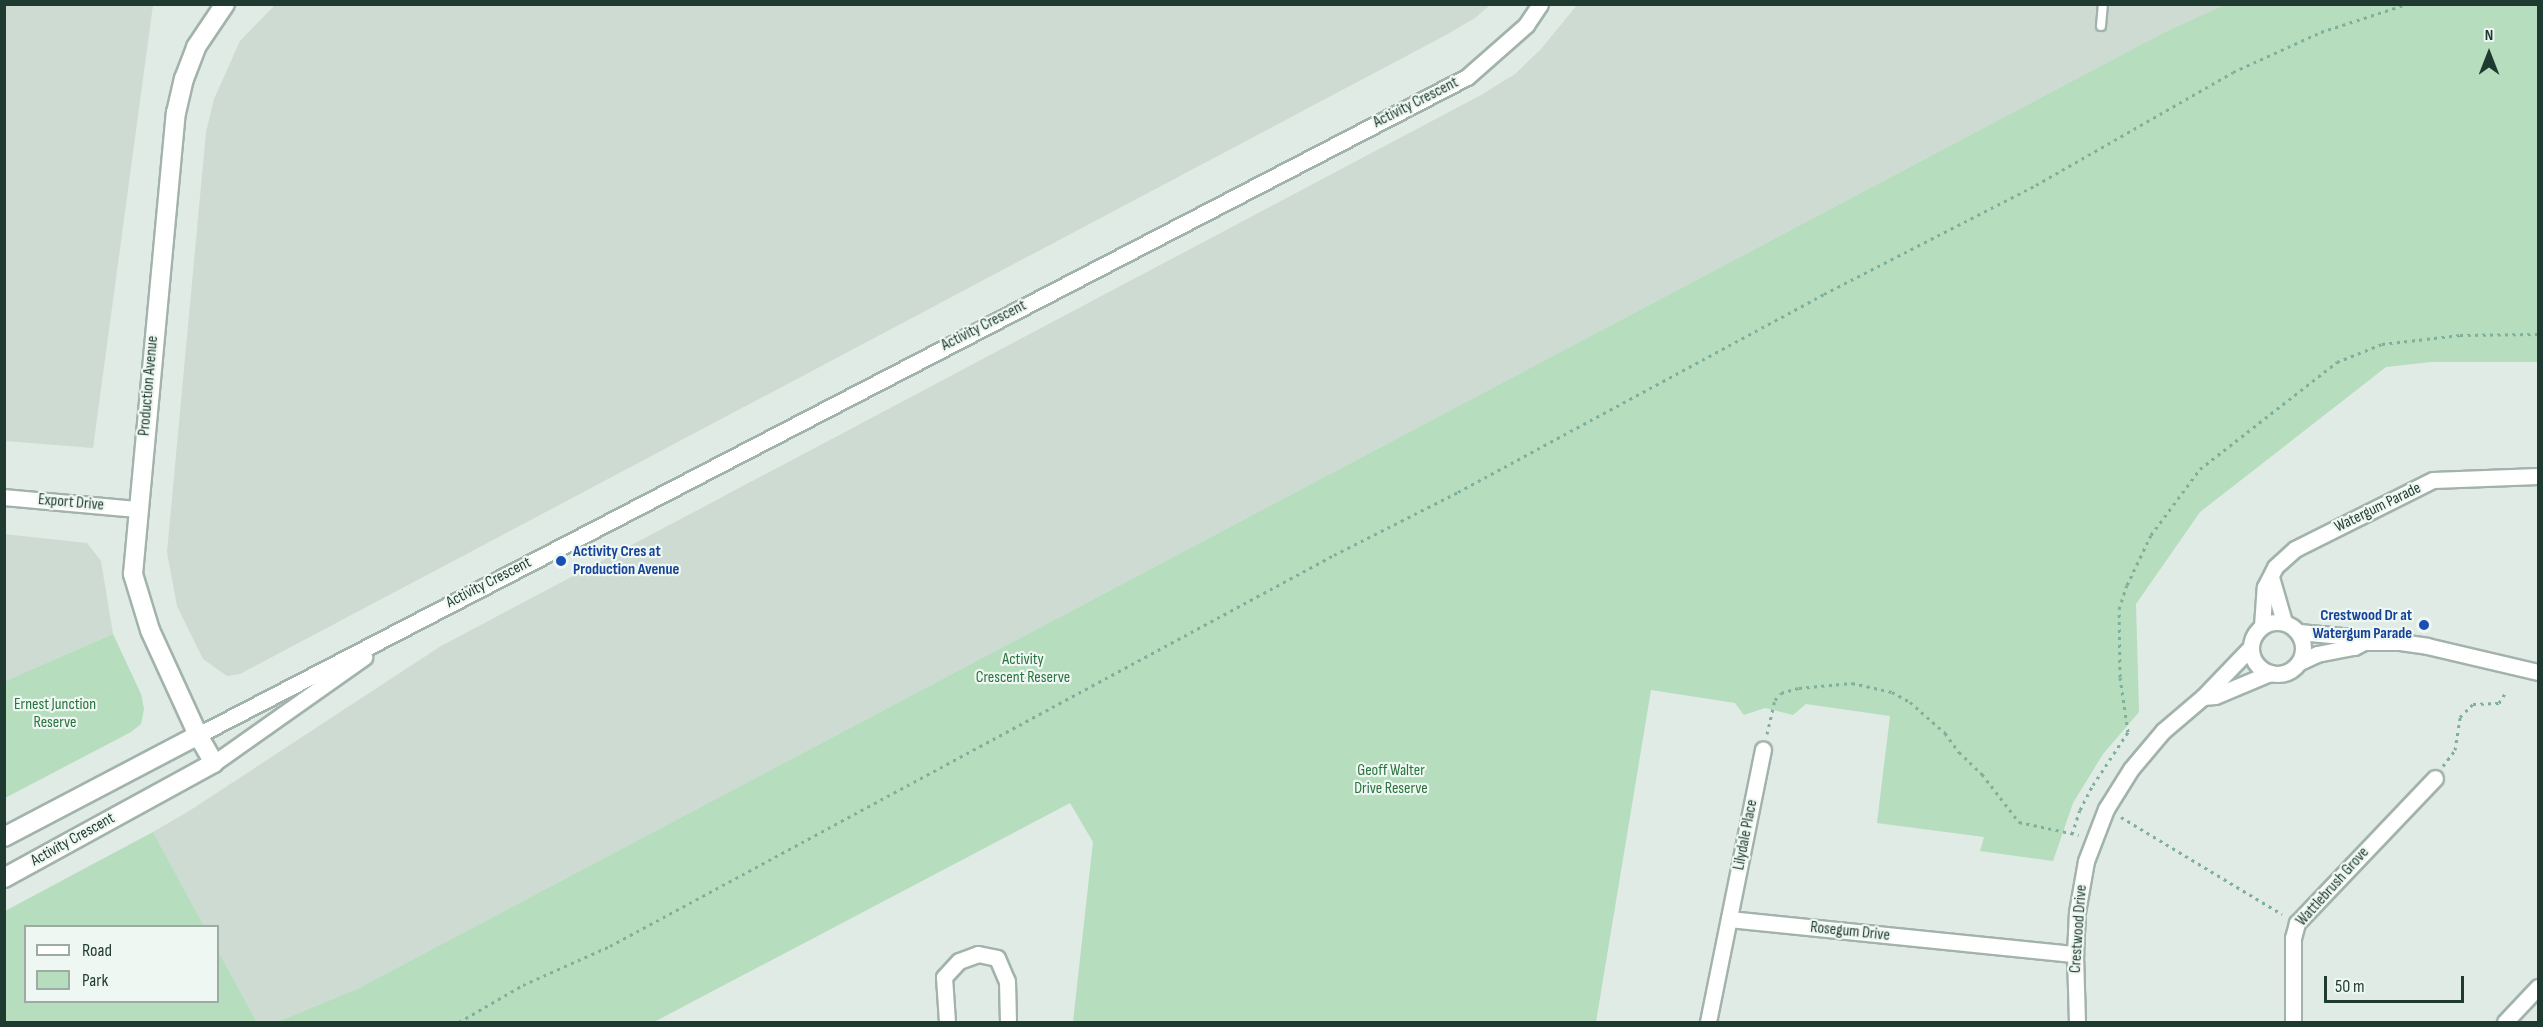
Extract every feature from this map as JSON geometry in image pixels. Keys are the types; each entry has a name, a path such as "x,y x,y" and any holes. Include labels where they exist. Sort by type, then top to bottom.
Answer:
{"main road":[{"name":"Production Avenue","path":"214,763 198,735 140,603 133,574 137,509 176,113 184,79 196,47 225,4"},
{"name":"Activity Crescent","path":"4,837 198,735"},
{"name":"Activity Crescent","path":"4,878 214,763"}],"street":[{"name":"Activity Crescent","path":"198,735 410,623 1467,77 1526,25 1540,4"},
{"name":"Watergum Parade","path":"2262,626 2265,586 2284,557 2295,549 2433,480 2538,476"},
{"name":"Export Drive","path":"4,497 137,509"},
{"path":"2271,577 2284,622"},
{"path":"2364,642 2354,647 2317,654 2284,673 2270,673 2256,663 2251,647 2252,639 2262,626 2268,622 2284,622 2298,632 2353,637 2364,642 2400,642 2427,646 2538,672"},
{"name":"Activity Crescent","path":"214,763 410,623"},
{"path":"2298,632 2304,647 2300,662"},
{"name":"Crestwood Drive","path":"2077,1023 2075,954 2081,883 2106,809 2131,769 2163,731 2203,697 2251,647"},
{"name":"Crestwood Drive","path":"2203,697 2214,696 2270,673"},
{"name":"Lilydale Place","path":"1729,919 1763,750"},
{"name":"Wattlebrush Grove","path":"2292,1023 2293,938 2297,923 2435,778"},
{"path":"1708,1023 1729,919"},
{"name":"Rosegum Drive","path":"1729,919 2075,954"},
{"path":"947,1023 944,977 959,961 978,954 998,958 1007,981 1008,1023"},
{"path":"2505,1023 2538,987"}],"lane":[{"path":"2101,26 2103,4"}],"path":[{"path":"459,1023 523,985 610,946 1334,555 1458,492 1814,300 2036,185 2233,72 2320,32 2407,4"},
{"path":"2072,834 2080,810 2093,785 2127,732 2120,677 2119,609 2127,585 2151,535 2200,469 2337,362 2364,351 2382,344 2460,335 2538,334"},
{"path":"1763,750 1775,700 1781,693 1799,688 1852,683 1892,692 1910,702 1945,733 1959,752 1982,774 2019,822 2095,838"},
{"path":"2435,778 2455,750 2460,717 2473,704 2499,703 2508,690"},
{"path":"2106,809 2297,923"}],"shaded area":[{"path":"276,4 1490,5 1475,18 1446,35 240,674 227,676 203,659 177,606 167,552 206,132 214,99 240,41"},
{"path":"4,5 153,5 93,448 5,441"},
{"path":"1577,5 2227,5 2163,33 357,989 277,1022 257,1022 219,953 219,925 203,925 153,832 189,811 441,646 1481,95 1515,74 1541,49"},
{"path":"4,534 87,543 101,561 113,634 5,681"}],"green space":[{"name":"Geoff Walter Drive Reserve","path":"2227,4 2538,5 2538,362 2431,362 2386,367 2200,512 2136,604 2139,712 2103,754 2073,803 2053,861 1980,851 1984,837 1877,823 1890,716 1806,704 1793,715 1765,708 1744,715 1735,703 1651,690 1596,1022 1073,1022 1093,842 1070,803 654,1022 277,1022 357,989 2163,33"},
{"name":"Ernest Junction Reserve","path":"113,634 141,694 144,709 141,724 131,732 5,798 5,681"},
{"path":"153,832 203,925 24,925 24,1003 219,1003 219,953 257,1022 5,1022 5,911"}],"place":[{"name":"Activity Cres at Production Avenue","path":"561,561"},
{"name":"Crestwood Dr at Watergum Parade","path":"2424,625"}],"park label":[{"name":"Activity Crescent Reserve","path":"1023,669"}]}
